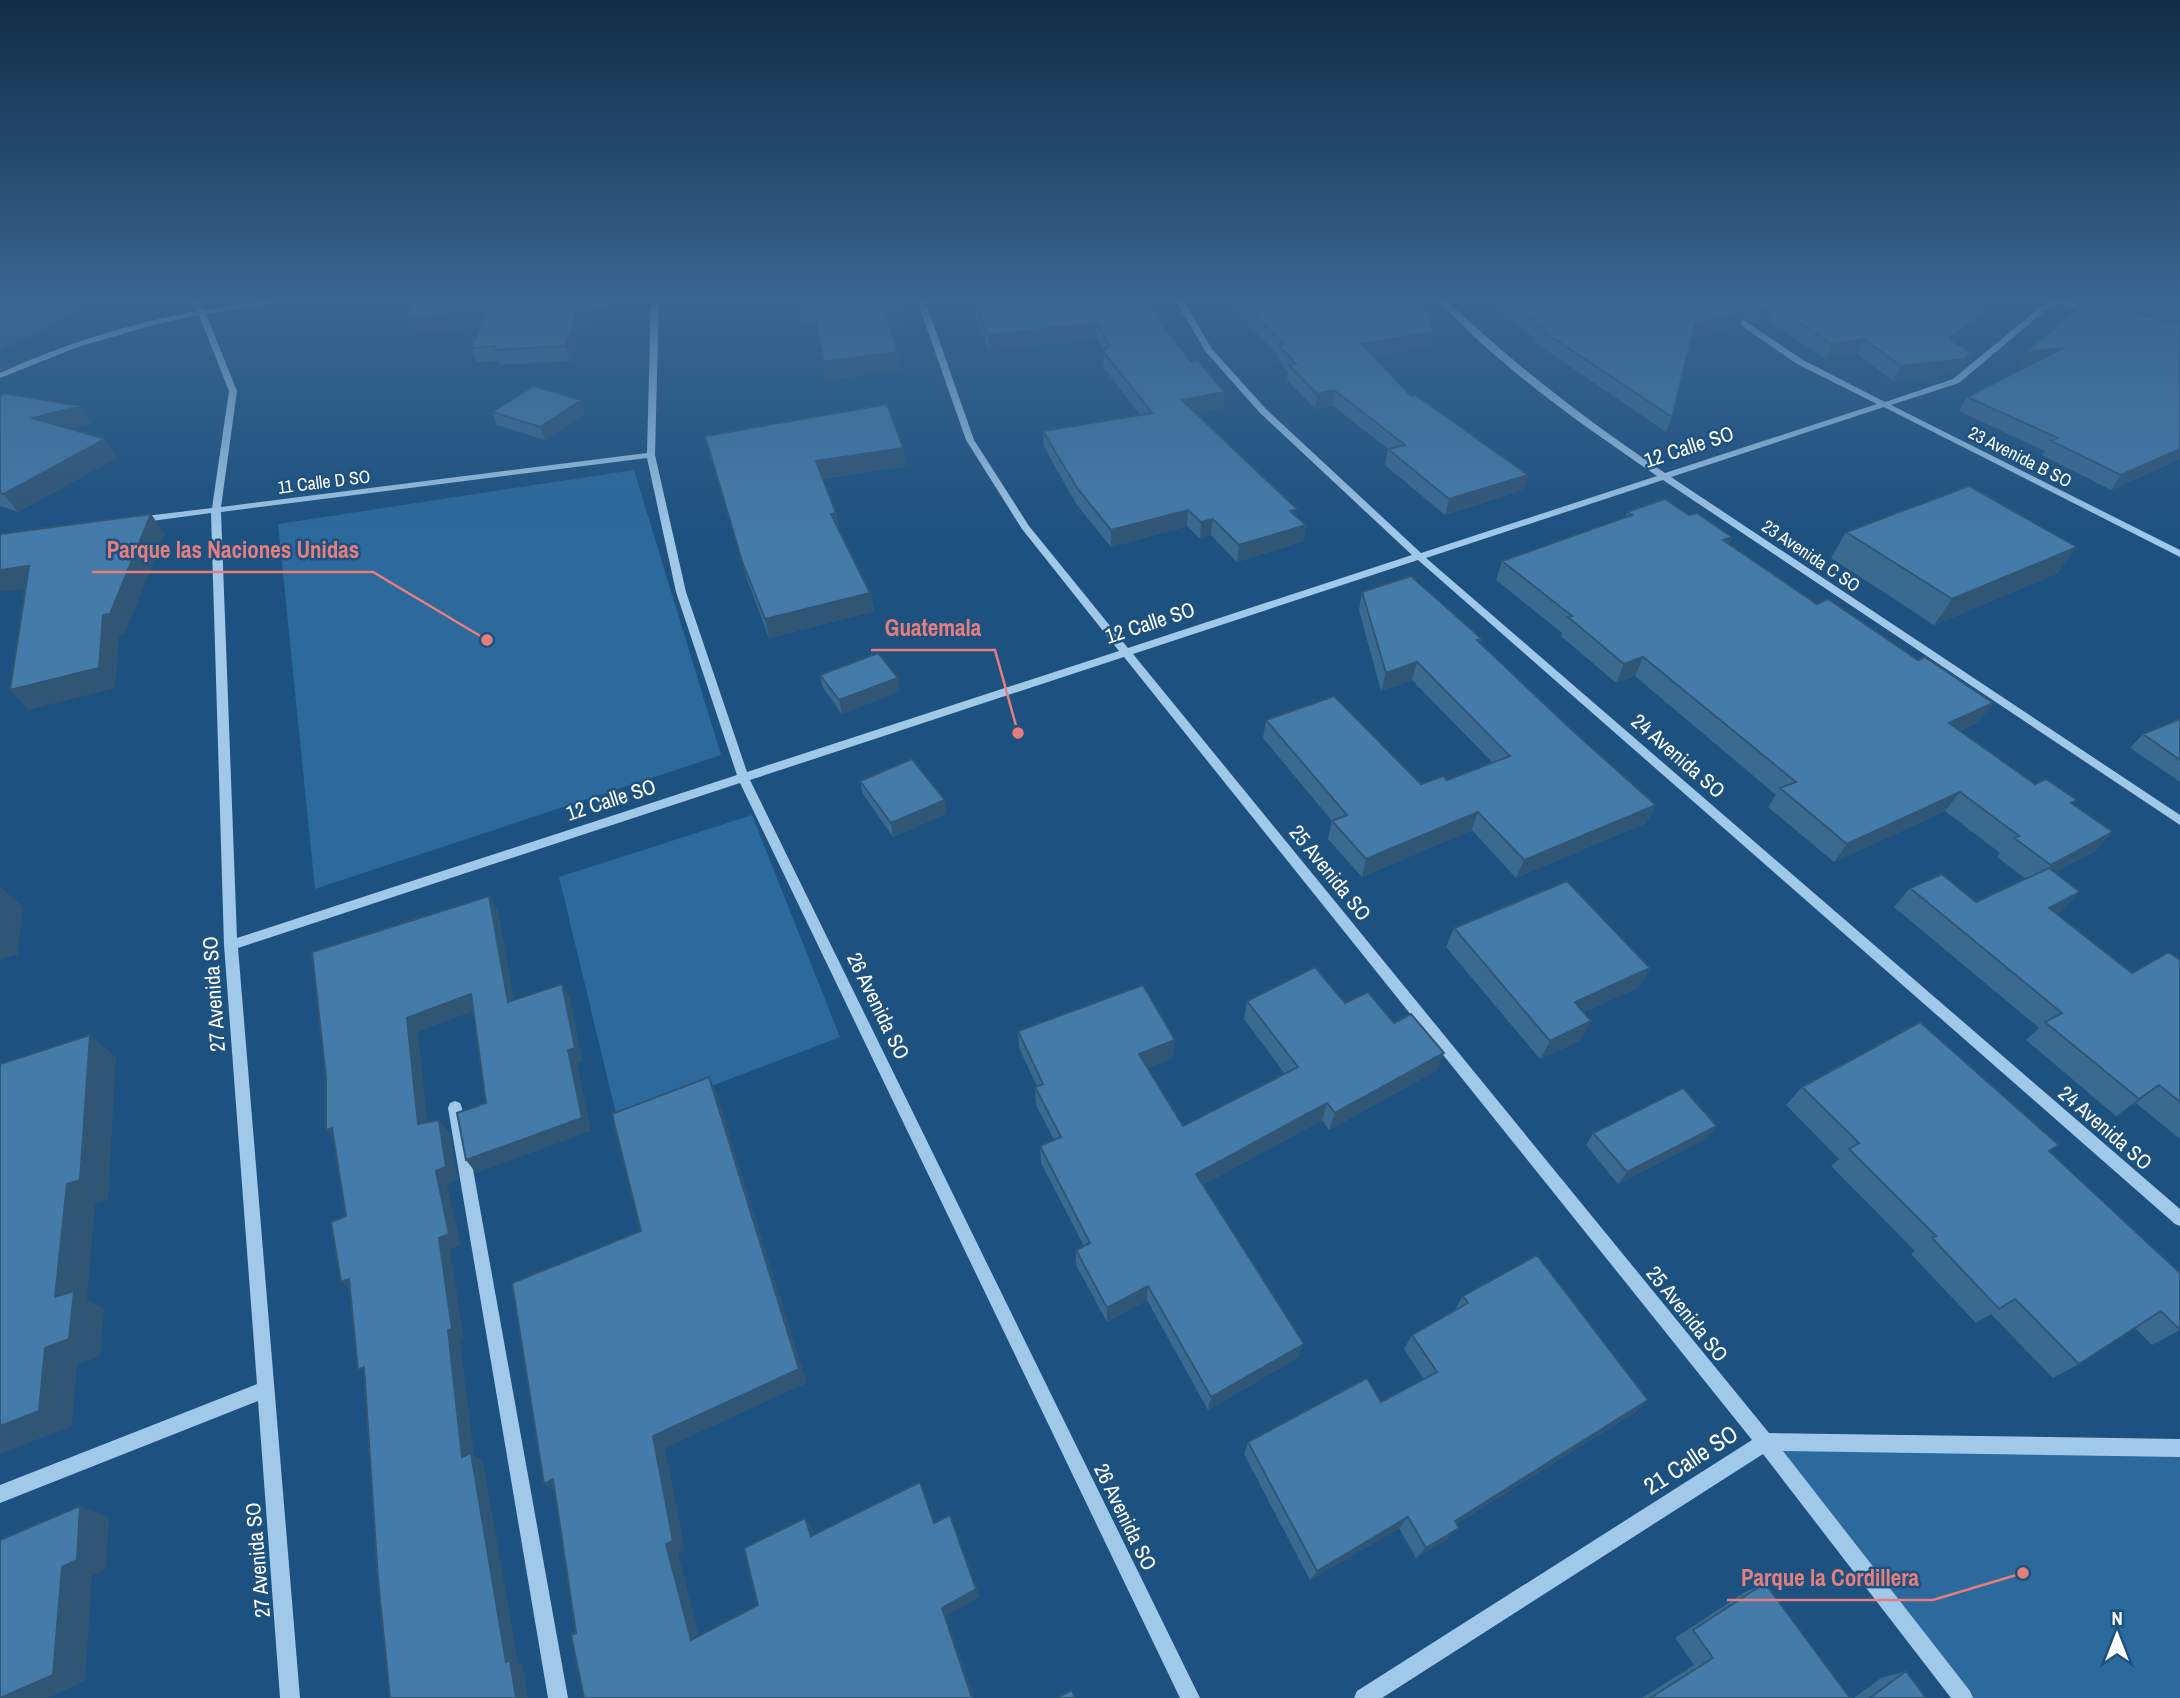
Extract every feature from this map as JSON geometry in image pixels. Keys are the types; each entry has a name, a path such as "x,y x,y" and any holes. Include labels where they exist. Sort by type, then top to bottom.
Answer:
{"street":[{"name":"27 Avenida SO","path":"227,376 233,391 216,512 230,945 290,1698"},
{"name":"26 Avenida SO","path":"653,376 651,455 681,592 743,776 1190,1698"},
{"name":"25 Avenida SO","path":"948,376 970,440 1025,527 1765,1442 1963,1698"},
{"name":"24 Avenida SO","path":"1232,376 1263,411 1420,557 2180,1219"},
{"name":"23 Avenida C SO","path":"1528,376 1662,475 2180,821"},
{"name":"23 Avenida B SO","path":"1827,376 2180,554"},
{"name":"12 Calle SO","path":"230,945 1883,405 1956,381 1962,376"},
{"name":"11 Calle D SO","path":"122,522 651,455"},
{"path":"455,1108 558,1698"},
{"path":"0,1494 265,1389"},
{"name":"21 Calle SO","path":"1364,1698 1765,1442 2180,1448"}],"shaded area":[{"path":"634,470 721,755 315,889 278,524"},
{"path":"752,815 840,1037 618,1122 559,877"},
{"path":"1765,1442 2180,1448 2180,1698 1963,1698"}],"building":[{"path":"1123,376 1211,376 1225,392 1182,400 1297,509 1290,511 1306,525 1239,545 1213,519 1201,522 1188,510 1111,530 1077,488 1043,431 1152,413"},
{"path":"1300,376 1392,376 1411,396 1416,395 1528,475 1449,499 1388,449 1405,445 1334,390 1317,394"},
{"path":"1611,376 1682,376 1672,417"},
{"path":"2008,376 2180,376 2180,449 2121,475 2051,441 2058,438 1967,397"},
{"path":"534,386 581,400 540,427 492,412"},
{"path":"4,393 80,406 33,418 105,439 4,494 0,493 0,395"},
{"path":"887,404 903,448 816,461 836,513 831,514 870,593 765,619 742,561 705,436"},
{"path":"1969,486 2077,547 1952,599 1846,532"},
{"path":"1665,499 1689,515 1697,513 1732,537 1723,540 1817,604 1828,599 1918,660 1925,657 1993,703 1949,723 2035,784 2046,779 2077,800 2071,803 2113,832 2051,865 2014,838 2019,836 1960,792 1847,844 1780,788 1796,782 1643,657 1624,664 1568,617 1572,616 1502,561 1632,515 1627,512"},
{"path":"151,514 110,614 103,615 99,668 10,690 29,566 0,570 0,534"},
{"path":"1411,576 1482,639 1477,640 1573,731 1656,805 1524,860 1478,812 1366,859 1332,821 1347,815 1266,720 1334,696 1421,784 1443,776 1447,780 1510,756 1417,662 1386,673 1362,592"},
{"path":"878,653 898,678 839,700 820,675"},
{"path":"2180,719 2180,760 2143,734"},
{"path":"912,759 945,800 891,823 860,781"},
{"path":"2049,868 2080,892 2049,908 2132,973 2169,952 2180,960 2180,1102 2159,1085 2139,1099 2045,1022 2062,1013 1910,888 1942,874 1976,902"},
{"path":"1567,881 1650,968 1575,1002 1591,1021 1550,1041 1454,928"},
{"path":"489,896 508,1002 562,984 575,1048 568,1050 582,1118 466,1160 457,1113 486,1103 471,994 407,1018 418,1124 439,1120 446,1167 436,1171 449,1234 439,1238 452,1329 448,1330 462,1457 471,1453 506,1662 510,1660 516,1698 390,1698 378,1579 364,1367 358,1370 349,1279 341,1282 331,1222 346,1216 332,1128 326,1130 326,1078 312,952"},
{"path":"1315,967 1345,1003 1368,992 1394,1023 1411,1014 1444,1053 1335,1113 1327,1103 1196,1174 1304,1344 1211,1397 1148,1286 1107,1308 1076,1250 1090,1243 1040,1146 1061,1137 1035,1087 1043,1084 1018,1031 1143,985 1175,1040 1139,1054 1183,1126 1298,1067 1247,1001"},
{"path":"1920,1022 2059,1145 2049,1151 2180,1273 2180,1330 2161,1311 2079,1364 2015,1299 1999,1309 1932,1238 1936,1236 1849,1149 1859,1143 1802,1087"},
{"path":"90,1035 80,1180 67,1184 55,1297 74,1291 69,1339 45,1348 39,1411 0,1426 0,1064"},
{"path":"709,1077 799,1369 653,1436 673,1541 666,1544 691,1640 758,1605 744,1548 805,1518 811,1536 920,1482 934,1523 950,1515 976,1589 942,1608 972,1698 584,1698 571,1635 576,1633 553,1479 544,1484 512,1283 641,1231 612,1114"},
{"path":"1683,1088 1717,1126 1627,1172 1593,1133"},
{"path":"1537,1255 1648,1400 1455,1521 1459,1528 1426,1548 1408,1517 1317,1571 1248,1442 1367,1378 1381,1402 1437,1372 1412,1335 1468,1303 1463,1296"},
{"path":"80,1506 77,1560 62,1567 53,1675 0,1698 0,1540"},
{"path":"1765,1583 1850,1698 1650,1698 1713,1658 1693,1630"},
{"path":"1906,1671 1926,1698 1870,1698"},
{"path":"1072,1690 1075,1698 1057,1698"}],"place":[{"name":"Parque las Naciones Unidas","path":"487,640"},
{"name":"Guatemala","path":"1018,733"},
{"name":"Parque la Cordillera","path":"2023,1573"}]}
